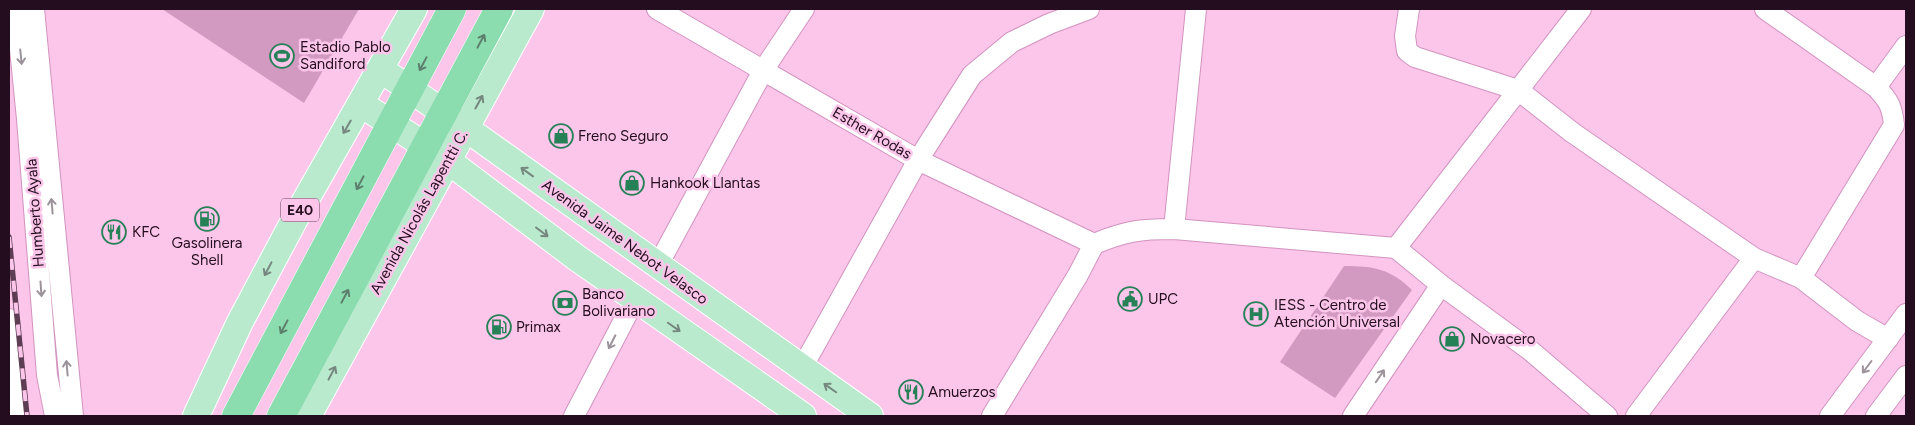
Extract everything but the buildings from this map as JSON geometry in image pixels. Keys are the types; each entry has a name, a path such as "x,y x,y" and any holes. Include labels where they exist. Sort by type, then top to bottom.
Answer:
{"highway":[{"name":"E40","path":"236,416 452,9"},
{"name":"Avenida Nicolás Lapentti C.","path":"281,416 498,9"}],"main road":[{"name":"E40","path":"196,416 245,313 296,217 414,9"},
{"name":"Avenida Nicolás Lapentti C.","path":"308,416 531,9"},
{"name":"Avenida Jaime Nebot Velasco","path":"380,69 870,416"},
{"path":"360,104 447,160 577,258 791,413"}],"street":[{"name":"Humberto Ayala","path":"16,9 27,119 47,376 55,416"},
{"name":"Humberto Ayala","path":"34,9 72,416"},
{"name":"Esther Rodas","path":"657,9 764,69 918,160 1094,244"},
{"path":"658,265 764,69 804,9"},
{"path":"802,368 918,160 972,75 1012,42 1049,24 1089,9"},
{"path":"1174,229 1196,9"},
{"path":"1409,9 1405,36 1407,51 1414,57 1518,90 1573,133 1754,258 1801,278 1857,321 1888,339"},
{"path":"1396,248 1581,9"},
{"path":"1765,9 1876,87 1889,101 1900,130 1801,278"},
{"path":"1876,87 1906,46"},
{"path":"992,416 1078,276 1094,244 1122,233 1143,229 1174,229 1396,248 1440,286 1531,351 1603,415"},
{"path":"1636,416 1754,258"},
{"path":"1353,416 1440,286"},
{"path":"574,416 634,299"},
{"path":"1830,416 1906,314"},
{"path":"9,319 18,416"},
{"path":"1876,416 1906,376"}],"shaded area":[{"name":"Estadio Pablo Sandiford","path":"162,9 359,9 304,103"},
{"path":"1344,266 1381,270 1397,277 1412,290 1335,398 1280,362"}],"railway":[{"path":"9,237 27,416"}],"place":[{"name":"Estadio Pablo Sandiford","path":"282,56"},
{"name":"Freno Seguro","path":"561,136"},
{"name":"Hankook Llantas","path":"632,183"},
{"name":"Gasolinera Shell","path":"207,219"},
{"name":"KFC","path":"114,232"},
{"name":"UPC","path":"1130,299"},
{"name":"Banco Bolivariano","path":"565,303"},
{"name":"IESS - Centro de Atención Universal","path":"1256,314"},
{"name":"Primax","path":"499,327"},
{"name":"Novacero","path":"1452,339"},
{"name":"Amuerzos","path":"911,392"}]}
